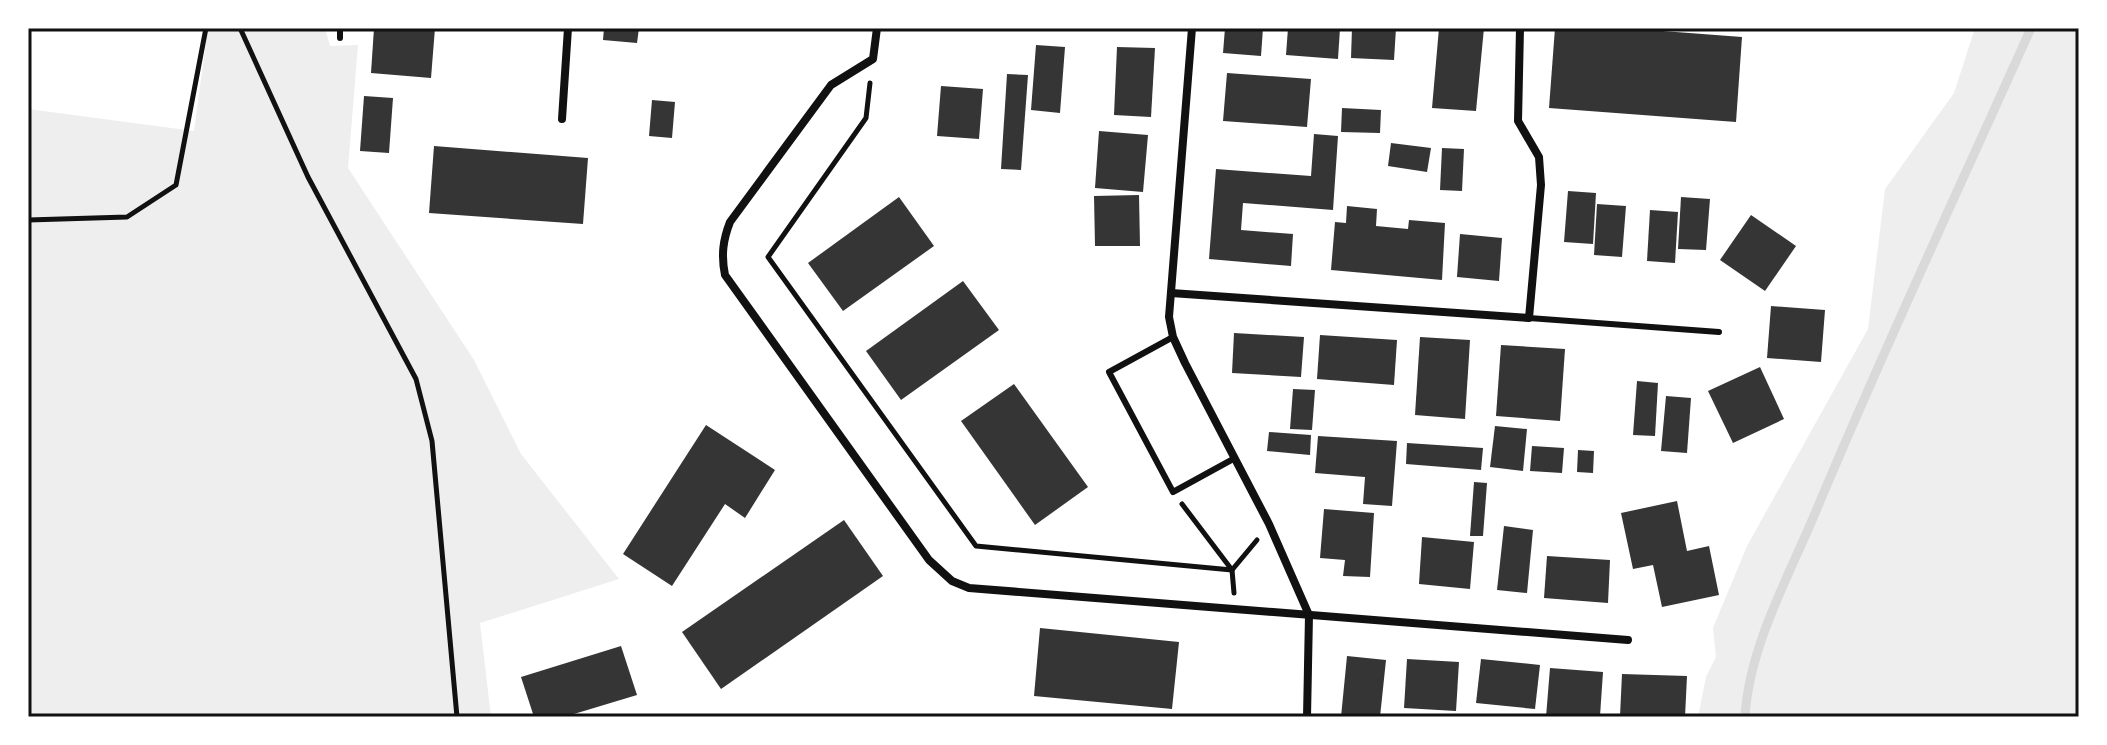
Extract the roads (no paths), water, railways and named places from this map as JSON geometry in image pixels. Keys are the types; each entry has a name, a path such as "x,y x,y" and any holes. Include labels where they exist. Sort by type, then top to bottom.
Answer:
{"street":[{"path":"562,119 568,28"},
{"path":"877,28 873,59 831,85 730,222 723,240 722,260 725,275 929,560 952,581 969,588 1628,640"},
{"path":"1192,28 1169,317 1173,337 1269,524 1309,615 1307,717"},
{"path":"1171,293 1529,318 1541,185 1539,157 1518,121 1520,28"}],"lane":[{"path":"340,28 340,38"},
{"path":"1529,318 1719,332"},
{"path":"1173,337 1109,372 1173,492 1235,458"}],"waterway":[{"path":"1745,717 1754,664 1772,612 2031,28"}]}
